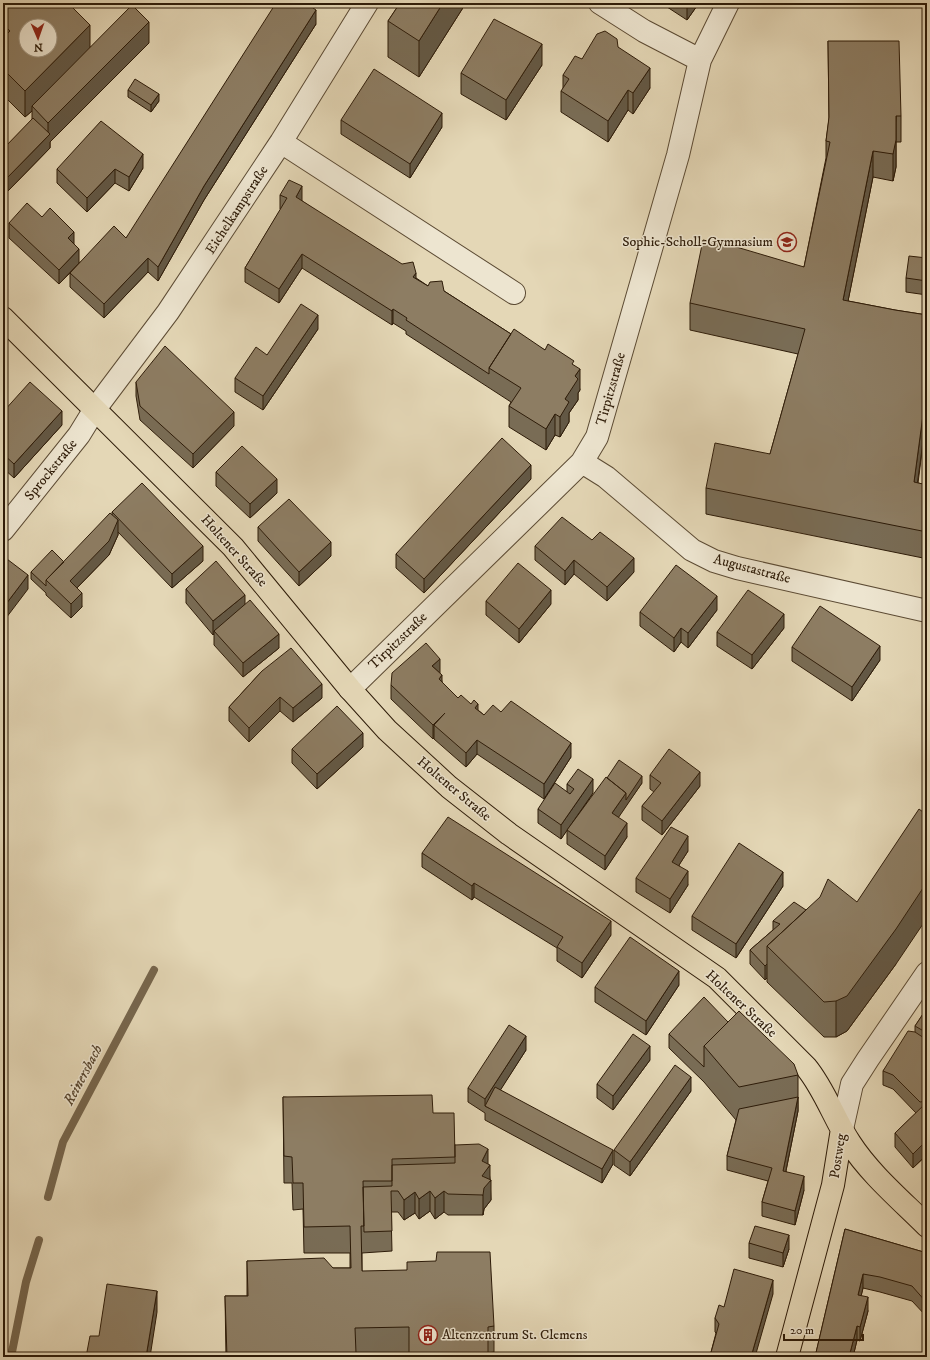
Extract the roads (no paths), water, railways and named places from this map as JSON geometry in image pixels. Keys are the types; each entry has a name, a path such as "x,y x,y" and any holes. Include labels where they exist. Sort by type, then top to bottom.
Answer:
{"main road":[{"name":"Holtener Straße","path":"3,318 234,547 350,689 386,730 432,772 509,834 717,978 815,1077 842,1128 861,1158 927,1226"},
{"name":"Postweg","path":"788,1357 831,1192 842,1128"}],"street":[{"name":"Eichelkampstraße","path":"95,409 168,312 281,142 367,3"},
{"path":"600,3 655,37 700,60"},
{"name":"Tirpitzstraße","path":"350,689 582,462 597,437 676,163 700,60 728,3"},
{"path":"281,142 514,293"},
{"name":"Sprockstraße","path":"3,530 79,436 95,409"},
{"name":"Augustastraße","path":"582,462 606,477 692,550 714,561 736,568 927,610"},
{"name":"Postweg","path":"842,1128 852,1084 927,973"}],"waterway":[{"name":"Reinersbach","path":"48,1197 63,1142 154,970"},
{"name":"Reinersbach","path":"11,1357 26,1282 39,1240"}],"place":[{"name":"Sophie-Scholl-Gymnasium","path":"787,242"},
{"name":"Altenzentrum St. Clemens","path":"428,1335"}]}
